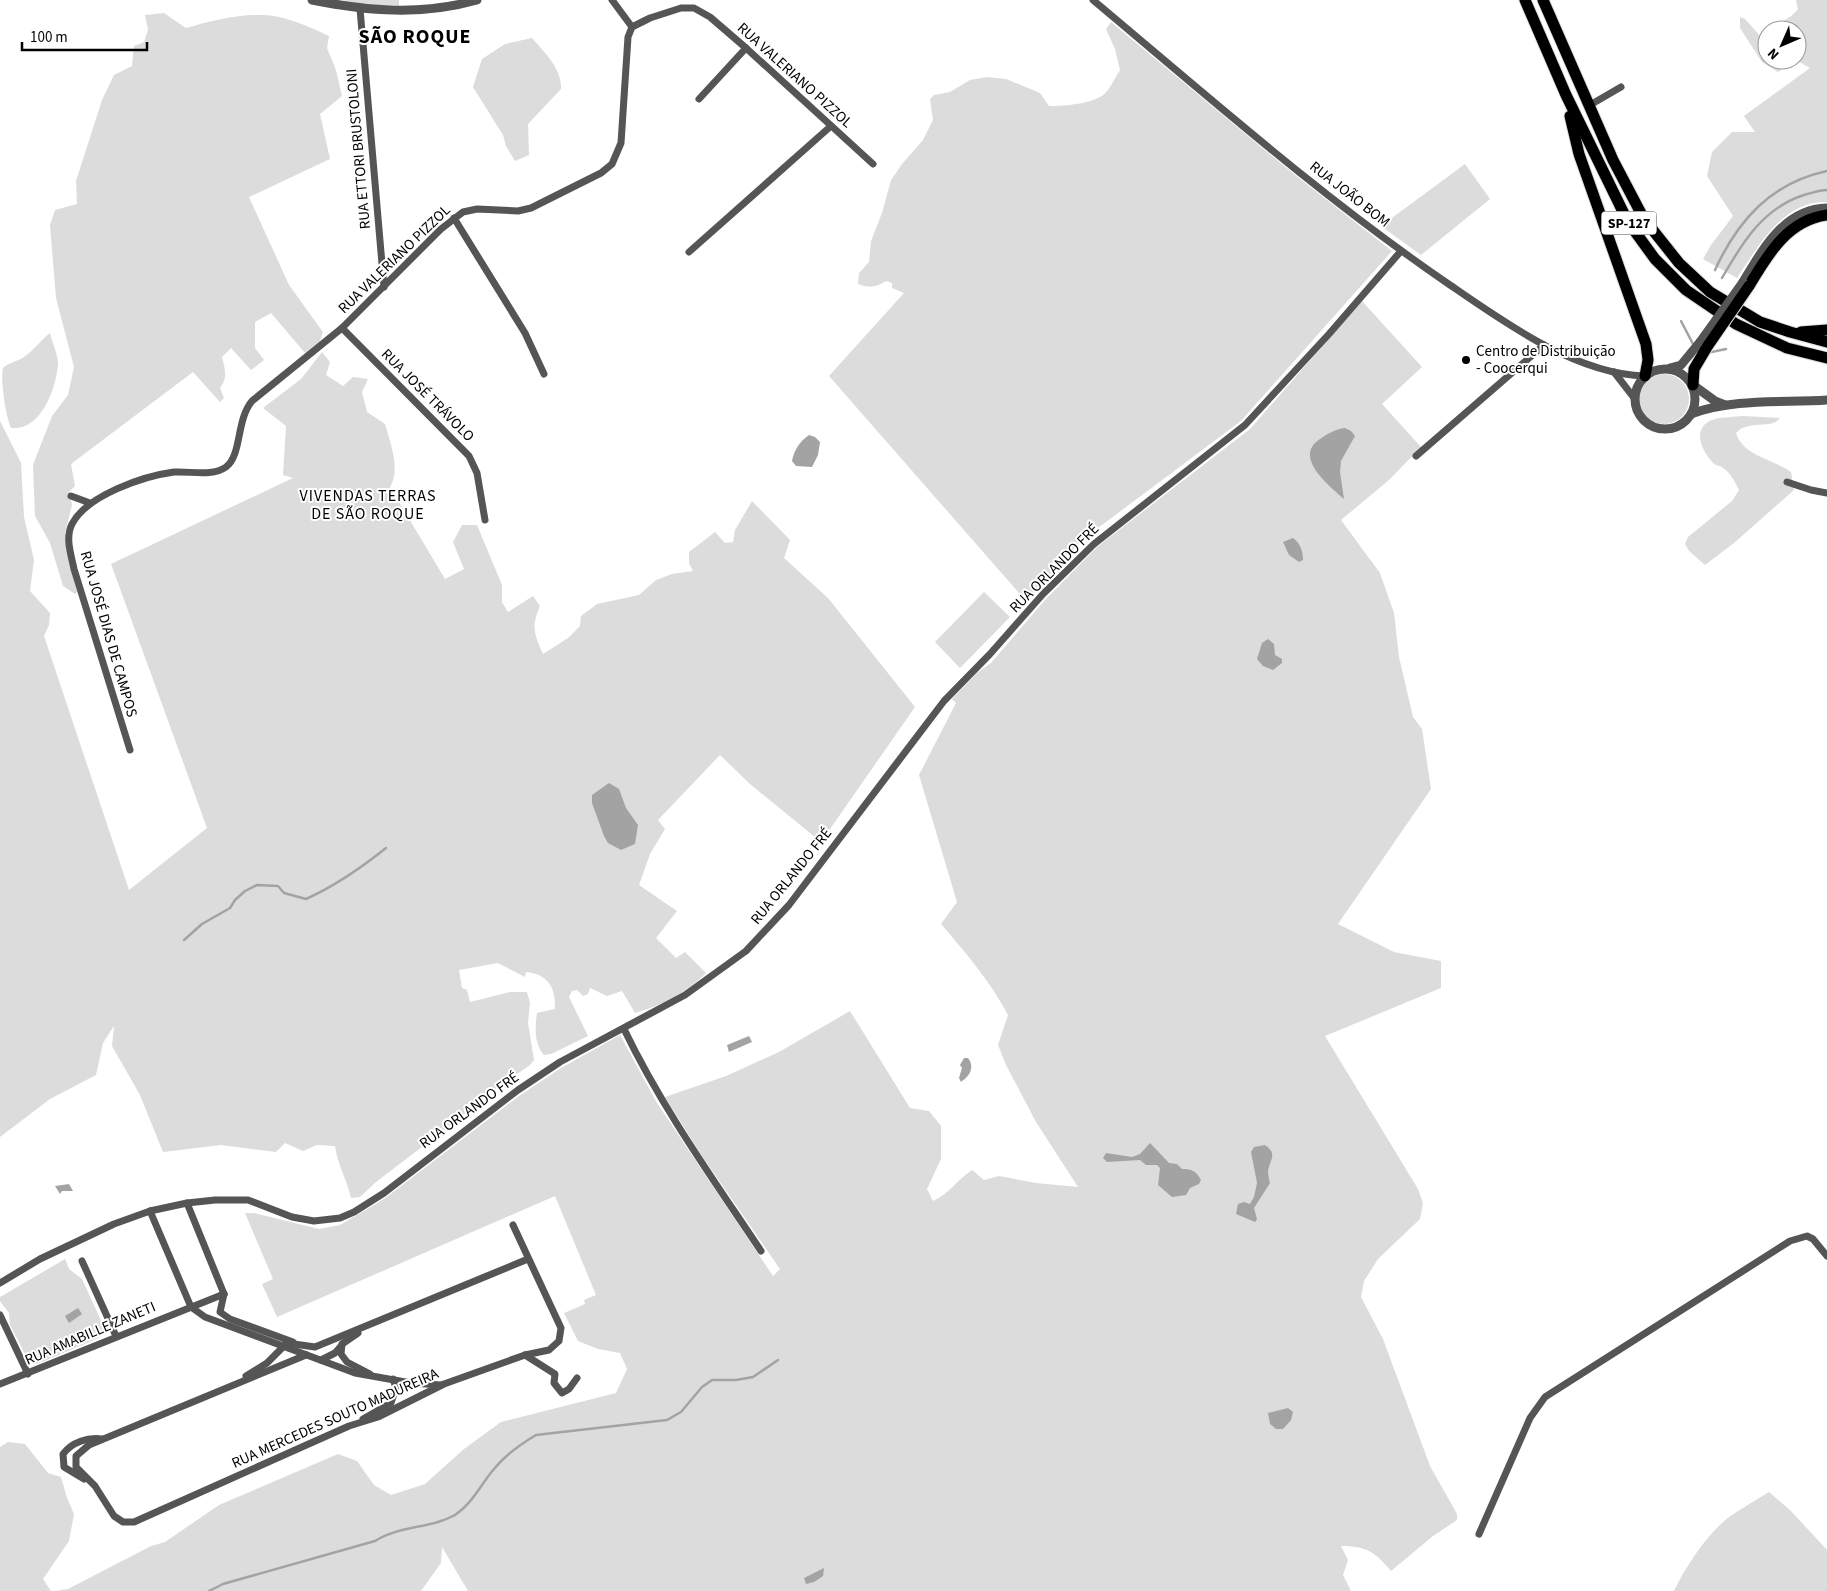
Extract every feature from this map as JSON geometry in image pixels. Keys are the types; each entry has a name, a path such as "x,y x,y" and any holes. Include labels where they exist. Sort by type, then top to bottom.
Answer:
{"highway":[{"name":"SP-127","path":"1525,0 1566,95 1628,222 1661,265 1686,290 1736,324 1787,348 1827,358"},
{"name":"SP-127","path":"1544,0 1613,160 1644,219 1678,263 1710,292 1760,322 1827,342"},
{"path":"1566,95 1579,154 1646,344 1648,360 1646,376"},
{"path":"1693,385 1694,369 1704,345 1772,250 1791,229 1803,221 1827,215"},
{"path":"1790,332 1827,330"}],"street":[{"path":"312,0 360,10 402,11 430,9 477,0"},
{"path":"612,0 632,28"},
{"name":"RUA JOÃO BOM","path":"1093,0 1300,173 1401,252 1485,309 1544,345 1613,372"},
{"name":"RUA VALERIANO PIZZOL","path":"90,503 151,476 176,472 210,472 228,466 234,456 245,410 342,328 454,218 463,212 477,209 518,211 531,208 601,173 612,164 621,143 628,37 632,28 650,18 681,8 694,8 710,17 872,164"},
{"name":"RUA ETTORI BRUSTOLONI","path":"360,10 384,287"},
{"path":"699,99 746,48"},
{"path":"1590,105 1621,87"},
{"path":"689,252 831,126"},
{"path":"1746,284 1767,242 1783,226 1800,213 1827,208"},
{"path":"454,218 525,332 544,374"},
{"name":"RUA ORLANDO FRÉ","path":"0,1283 78,1240 150,1211 187,1203 215,1200 248,1200 303,1220 340,1218 384,1192 518,1090 560,1062 685,996 746,951 789,905 944,701 990,654 1043,594 1094,544 1245,425 1401,252"},
{"name":"RUA JOSÉ TRÁVOLO","path":"342,328 469,456 477,473 485,520"},
{"path":"1416,456 1544,345"},
{"path":"1613,372 1646,376 1665,369 1681,366 1693,352 1704,345"},
{"path":"1665,369 1680,372 1693,385 1715,401 1728,405"},
{"path":"1613,372 1629,388 1641,417 1656,428 1672,428 1680,425 1691,414 1705,409 1728,405 1827,400"},
{"path":"1635,399 1639,384 1646,376"},
{"path":"1691,414 1695,396 1693,385"},
{"path":"1788,482 1827,493"},
{"path":"72,496 90,503"},
{"name":"RUA JOSÉ DIAS DE CAMPOS","path":"90,503 72,524 68,538 74,568 130,750"},
{"path":"624,1029 641,1067 761,1252"},
{"path":"187,1203 224,1294 220,1312 230,1319 297,1344"},
{"path":"150,1211 191,1307 205,1317 355,1373 394,1378 411,1383 444,1384"},
{"path":"320,1360 335,1353 351,1336 380,1321 528,1259 513,1225"},
{"path":"1479,1534 1530,1418 1545,1397 1790,1241 1807,1236 1813,1239 1827,1256"},
{"name":"RUA MERCEDES SOUTO MADUREIRA","path":"102,1439 84,1447 76,1456 76,1467 95,1486 114,1516 123,1522 134,1522 349,1426 378,1417 444,1384 525,1355 549,1350 559,1341 561,1328 528,1259"},
{"path":"82,1261 116,1336"},
{"name":"RUA AMABILLE ZANETI","path":"0,1384 224,1294"},
{"path":"0,1315 28,1374"},
{"path":"225,1388 262,1367 287,1343 315,1347 368,1324 380,1321"},
{"path":"263,1339 273,1349 272,1358"},
{"path":"342,1344 341,1349 344,1359 374,1376"},
{"path":"146,1517 134,1525 118,1524 110,1516 93,1487 81,1477 67,1470 62,1459 65,1451 75,1444 92,1438 102,1439 306,1355"},
{"path":"525,1355 555,1374 554,1383 562,1393 569,1389 577,1378"},
{"path":"349,1426 391,1403 396,1388 394,1378"}],"shaded area":[{"path":"343,0 399,0 399,6 359,4"},
{"path":"1796,0 1827,0 1827,202 1811,203 1785,217 1763,240 1737,278 1703,259 1733,216 1707,176 1712,152 1732,132 1755,132 1744,116 1810,68 1807,66 1807,20 1785,20 1798,9"},
{"path":"164,13 186,28 233,17 253,15 279,17 297,22 329,36 327,48 336,70 342,96 320,114 330,159 249,197 289,285 323,332 320,341 305,353 271,313 255,322 255,348 264,360 251,370 231,348 222,357 225,373 223,384 220,388 224,398 220,402 193,372 71,464 75,486 69,492 72,505 65,533 77,592 75,594 63,586 50,543 35,516 33,465 52,416 68,395 74,367 56,298 50,225 55,210 77,204 76,181 102,100 114,75 132,66 134,46 144,42 148,30 145,15"},
{"path":"1740,17 1745,19 1757,32 1757,54 1740,28"},
{"path":"1111,22 1295,175 1392,251 1241,421 1094,531 1070,552 1026,601 829,376 904,293 892,288 892,283 886,281 872,287 858,284 859,273 869,262 871,241 882,213 891,180 923,140 933,120 930,99 934,95 950,92 970,80 987,77 1006,79 1040,93 1049,106 1080,103 1096,99 1107,91 1120,70 1115,49 1106,29"},
{"path":"532,38 556,68 561,82 561,89 528,124 529,155 515,161 506,146 503,135 473,87 482,59 505,44"},
{"path":"1465,164 1490,199 1421,255 1381,226"},
{"path":"1362,301 1422,367 1382,404 1421,447 1389,480 1341,520 1380,573 1394,613 1399,657 1413,717 1422,729 1431,789 1338,924 1394,952 1441,961 1441,988 1325,1036 1418,1189 1423,1203 1420,1219 1378,1259 1364,1281 1361,1297 1383,1339 1430,1466 1457,1514 1457,1520 1433,1536 1391,1571 1370,1551 1358,1547 1341,1546 1348,1560 1343,1575 1351,1591 468,1591 442,1547 441,1563 421,1591 55,1591 68,1589 151,1546 165,1542 219,1505 338,1454 357,1461 374,1485 391,1495 425,1484 464,1449 501,1422 616,1393 627,1369 620,1353 598,1349 578,1341 564,1313 585,1304 584,1300 596,1295 555,1196 277,1317 262,1284 273,1279 245,1213 254,1213 319,1229 340,1225 384,1199 519,1096 561,1068 620,1035 657,1103 773,1276 780,1269 702,1156 665,1097 726,1076 779,1052 850,1011 910,1108 929,1111 941,1126 941,1159 927,1189 933,1201 944,1195 972,1170 984,1180 999,1176 1036,1183 1078,1187 1036,1122 1006,1065 998,1045 1008,1015 985,979 941,924 957,902 919,775 956,703 952,699 977,673 991,663 1044,601 1097,547 1250,429"},
{"path":"50,333 58,364 50,396 39,416 31,423 22,427 11,428 4,398 3,368 27,355"},
{"path":"322,352 330,362 326,375 343,386 353,377 368,379 362,392 367,412 385,424 394,456 395,473 390,487 445,579 464,569 453,542 462,525 477,525 502,585 502,602 508,612 533,596 540,606 535,619 535,630 537,641 543,654 568,638 580,626 581,616 597,604 639,595 656,580 672,574 693,571 689,563 689,552 715,532 725,543 733,542 735,530 752,501 790,540 784,558 828,598 915,707 821,842 750,784 720,755 658,820 665,829 650,854 639,885 677,911 656,938 676,958 685,952 706,973 673,998 635,1013 622,991 607,996 590,988 588,994 583,996 577,990 572,991 569,997 588,1036 551,1054 544,1055 537,1041 537,1013 555,1009 552,989 545,979 534,973 526,972 525,977 498,963 459,970 462,988 467,990 470,1002 510,992 527,992 530,1003 528,1023 534,1060 530,1065 491,1092 376,1182 360,1197 351,1198 335,1146 317,1145 303,1151 285,1143 276,1152 221,1145 163,1152 140,1095 112,1046 114,1026 103,1043 96,1075 50,1099 0,1137 0,421 21,463 24,517 34,560 30,591 50,613 49,625 44,636 129,890 207,828 111,564 293,478 283,475 286,426 263,408 301,379"},
{"path":"1659,374 1669,374 1682,381 1689,394 1689,404 1682,417 1669,424 1659,424 1650,420 1643,413 1639,404 1639,394 1643,385 1650,378"},
{"path":"1743,416 1780,418 1776,422 1747,426 1736,433 1745,447 1752,452 1791,472 1794,490 1734,543 1705,565 1689,551 1685,544 1688,537 1732,501 1739,490 1728,472 1714,464 1708,457 1702,445 1700,432 1707,422 1715,419"},
{"path":"1345,428 1355,436 1341,461 1340,472 1344,499 1316,471 1310,454 1312,446 1320,439 1338,429"},
{"path":"809,435 815,437 820,442 818,455 812,467 796,466 792,461 794,453 800,443"},
{"path":"1293,538 1298,542 1302,550 1303,560 1299,562 1289,555 1283,542"},
{"path":"984,592 1010,617 960,668 935,642"},
{"path":"1268,639 1274,644 1275,655 1282,659 1282,663 1273,670 1263,666 1257,659 1262,643"},
{"path":"609,783 619,789 626,808 638,825 635,844 621,850 608,843 592,803 592,795"},
{"path":"749,1036 752,1042 729,1052 727,1045"},
{"path":"964,1058 968,1058 971,1068 967,1077 961,1082 959,1078 962,1068 960,1065"},
{"path":"1150,1143 1169,1163 1177,1164 1182,1169 1191,1170 1195,1173 1201,1180 1199,1184 1190,1188 1186,1195 1172,1197 1158,1185 1160,1168 1157,1165 1146,1165 1140,1160 1107,1162 1103,1158 1106,1153 1132,1157 1140,1154"},
{"path":"1265,1145 1272,1154 1268,1171 1270,1183 1254,1208 1257,1219 1255,1222 1236,1214 1238,1204 1244,1202 1250,1204 1254,1197 1257,1183 1251,1152 1254,1147"},
{"path":"69,1184 73,1191 62,1191 60,1194 55,1186"},
{"path":"65,1259 69,1269 82,1279 104,1327 99,1338 37,1364 26,1356 10,1325 9,1313 0,1301 0,1297"},
{"path":"78,1308 82,1314 69,1323 65,1316"},
{"path":"1288,1408 1293,1412 1291,1420 1283,1429 1276,1429 1270,1424 1268,1413"},
{"path":"8,1442 25,1444 48,1473 61,1477 74,1514 69,1541 43,1579 51,1591 0,1591 0,1447"},
{"path":"1769,1492 1791,1511 1827,1550 1827,1591 1674,1591 1691,1561 1713,1532 1729,1517"},
{"path":"824,1568 823,1576 814,1582 806,1584 804,1578"}],"waterway":[{"path":"1715,270 1734,235 1759,206 1773,194 1789,185 1827,171"},
{"path":"1722,278 1737,252 1765,218 1790,201 1804,195 1827,190"},
{"path":"1681,321 1693,344"},
{"path":"1707,353 1726,349"},
{"path":"184,940 202,924 230,908 235,900 245,891 257,885 278,886 284,893 306,899 348,876 386,848"},
{"path":"209,1591 223,1584 375,1541 395,1532 435,1523 455,1515 476,1494 503,1459 536,1435 667,1420 681,1412 702,1387 712,1380 736,1380 753,1377 778,1360"}],"place":[{"name":"Centro de Distribuição - Coocerqui","path":"1466,360"}],"district":[{"name":"SÃO ROQUE","path":"415,36"},
{"name":"VIVENDAS TERRAS DE SÃO ROQUE","path":"368,504"}]}
